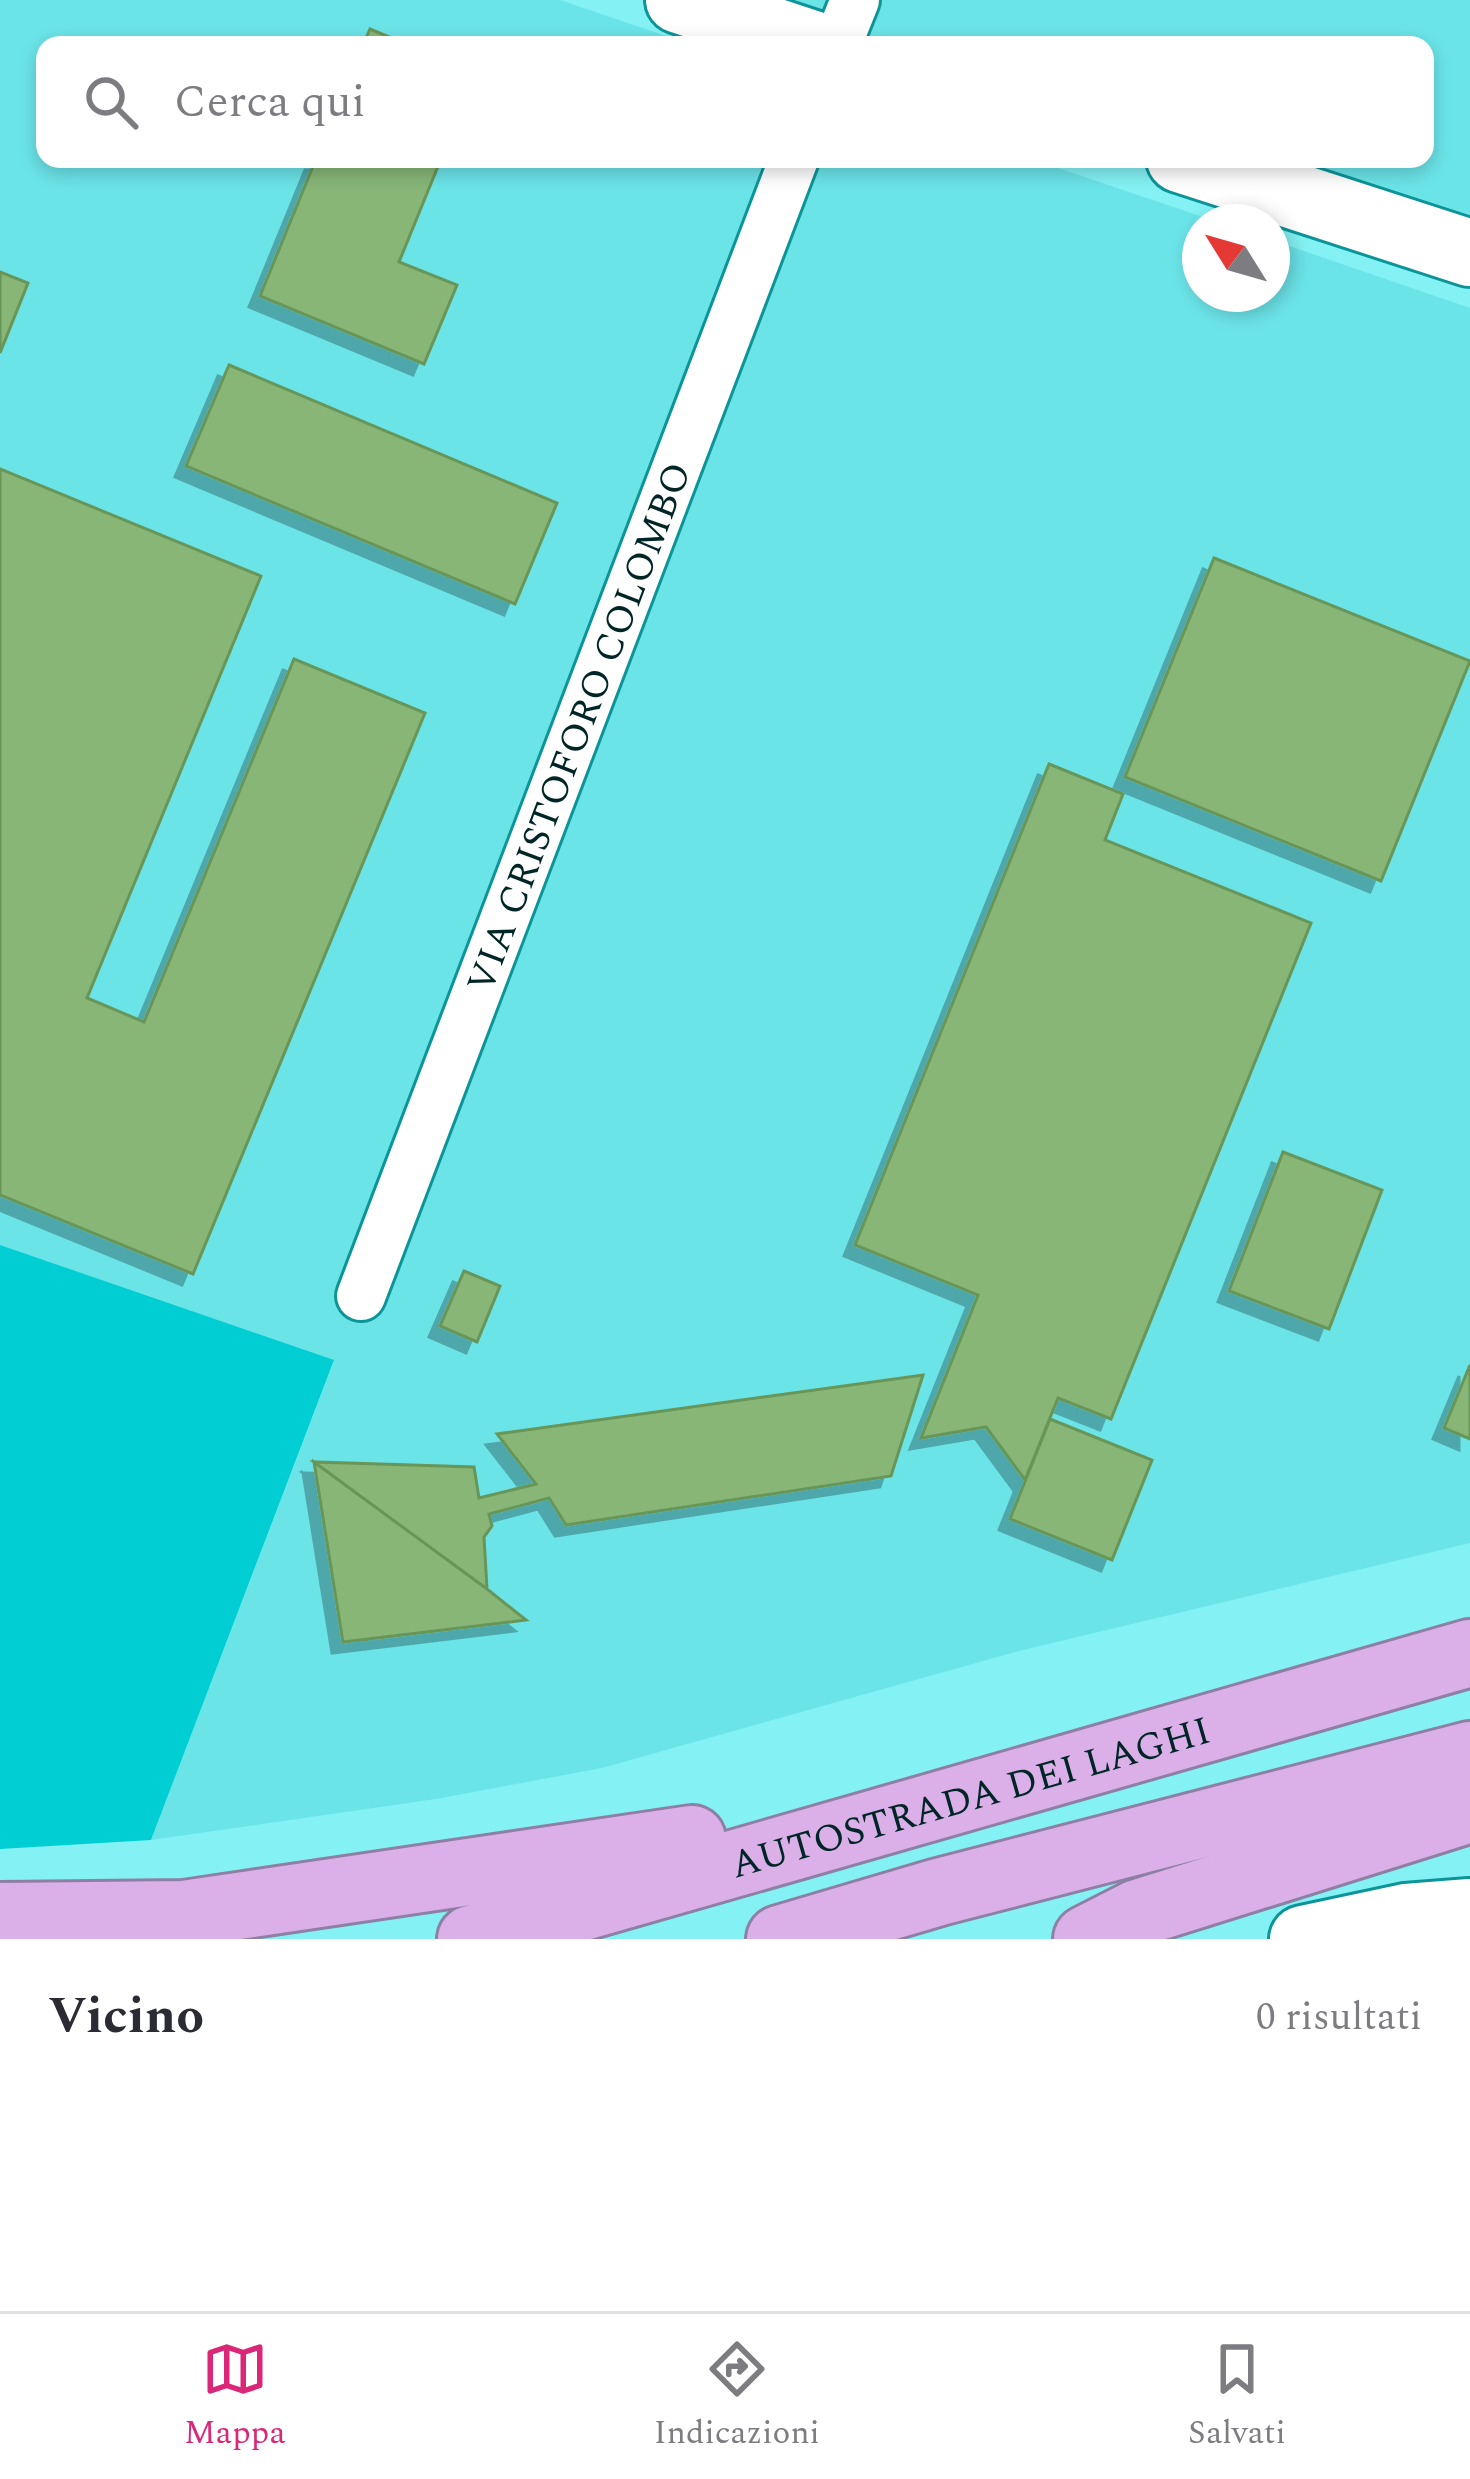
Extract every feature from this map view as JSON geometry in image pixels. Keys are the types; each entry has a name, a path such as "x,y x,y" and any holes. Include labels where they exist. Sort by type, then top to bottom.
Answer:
{"highway":[{"name":"AUTOSTRADA DEI LAGHI","path":"471,1939 1470,1653"},
{"path":"780,1939 939,1892 1470,1755"},
{"path":"0,1916 184,1914 939,1802"},
{"path":"1087,1939 1138,1913 1470,1808"}],"street":[{"path":"679,0 789,36"},
{"path":"841,36 855,0"},
{"name":"VIA CRISTOFORO COLOMBO","path":"361,1296 791,168"},
{"path":"1208,168 1470,253"},
{"path":"1303,1939 1406,1917 1470,1912"}],"shaded area":[{"path":"0,0 560,0 666,36 36,36 36,168 1058,168 1182,210 1182,312 1290,312 1290,246 1470,308 1470,1543 1019,1651 602,1768 436,1799 151,1840 334,1361 0,1245"},
{"path":"731,0 1470,0 1470,243 1242,168 1434,168 1434,36 841,36"},
{"path":"0,1245 334,1360 151,1840 0,1849"}],"building":[{"path":"312,168 437,168 399,262 457,285 424,364 260,296"},
{"path":"0,272 28,283 0,353"},
{"path":"229,365 557,503 515,604 186,466"},
{"path":"0,469 261,576 87,998 144,1022 294,659 425,713 193,1274 0,1195"},
{"path":"1214,558 1470,661 1381,881 1125,777"},
{"path":"1049,764 1123,794 1105,840 1311,923 1111,1419 1058,1398 1025,1480 986,1427 921,1438 978,1295 855,1245"},
{"path":"1283,1152 1382,1190 1329,1329 1229,1291"},
{"path":"464,1271 500,1286 477,1342 440,1326"},
{"path":"1470,1365 1470,1439 1444,1428"},
{"path":"923,1375 891,1476 566,1525 549,1498 489,1514 492,1526 484,1537 487,1589 314,1462 474,1467 479,1498 536,1484 497,1434"},
{"path":"1050,1419 1152,1460 1112,1560 1010,1519"},
{"path":"314,1462 487,1589 526,1620 343,1642"}]}
